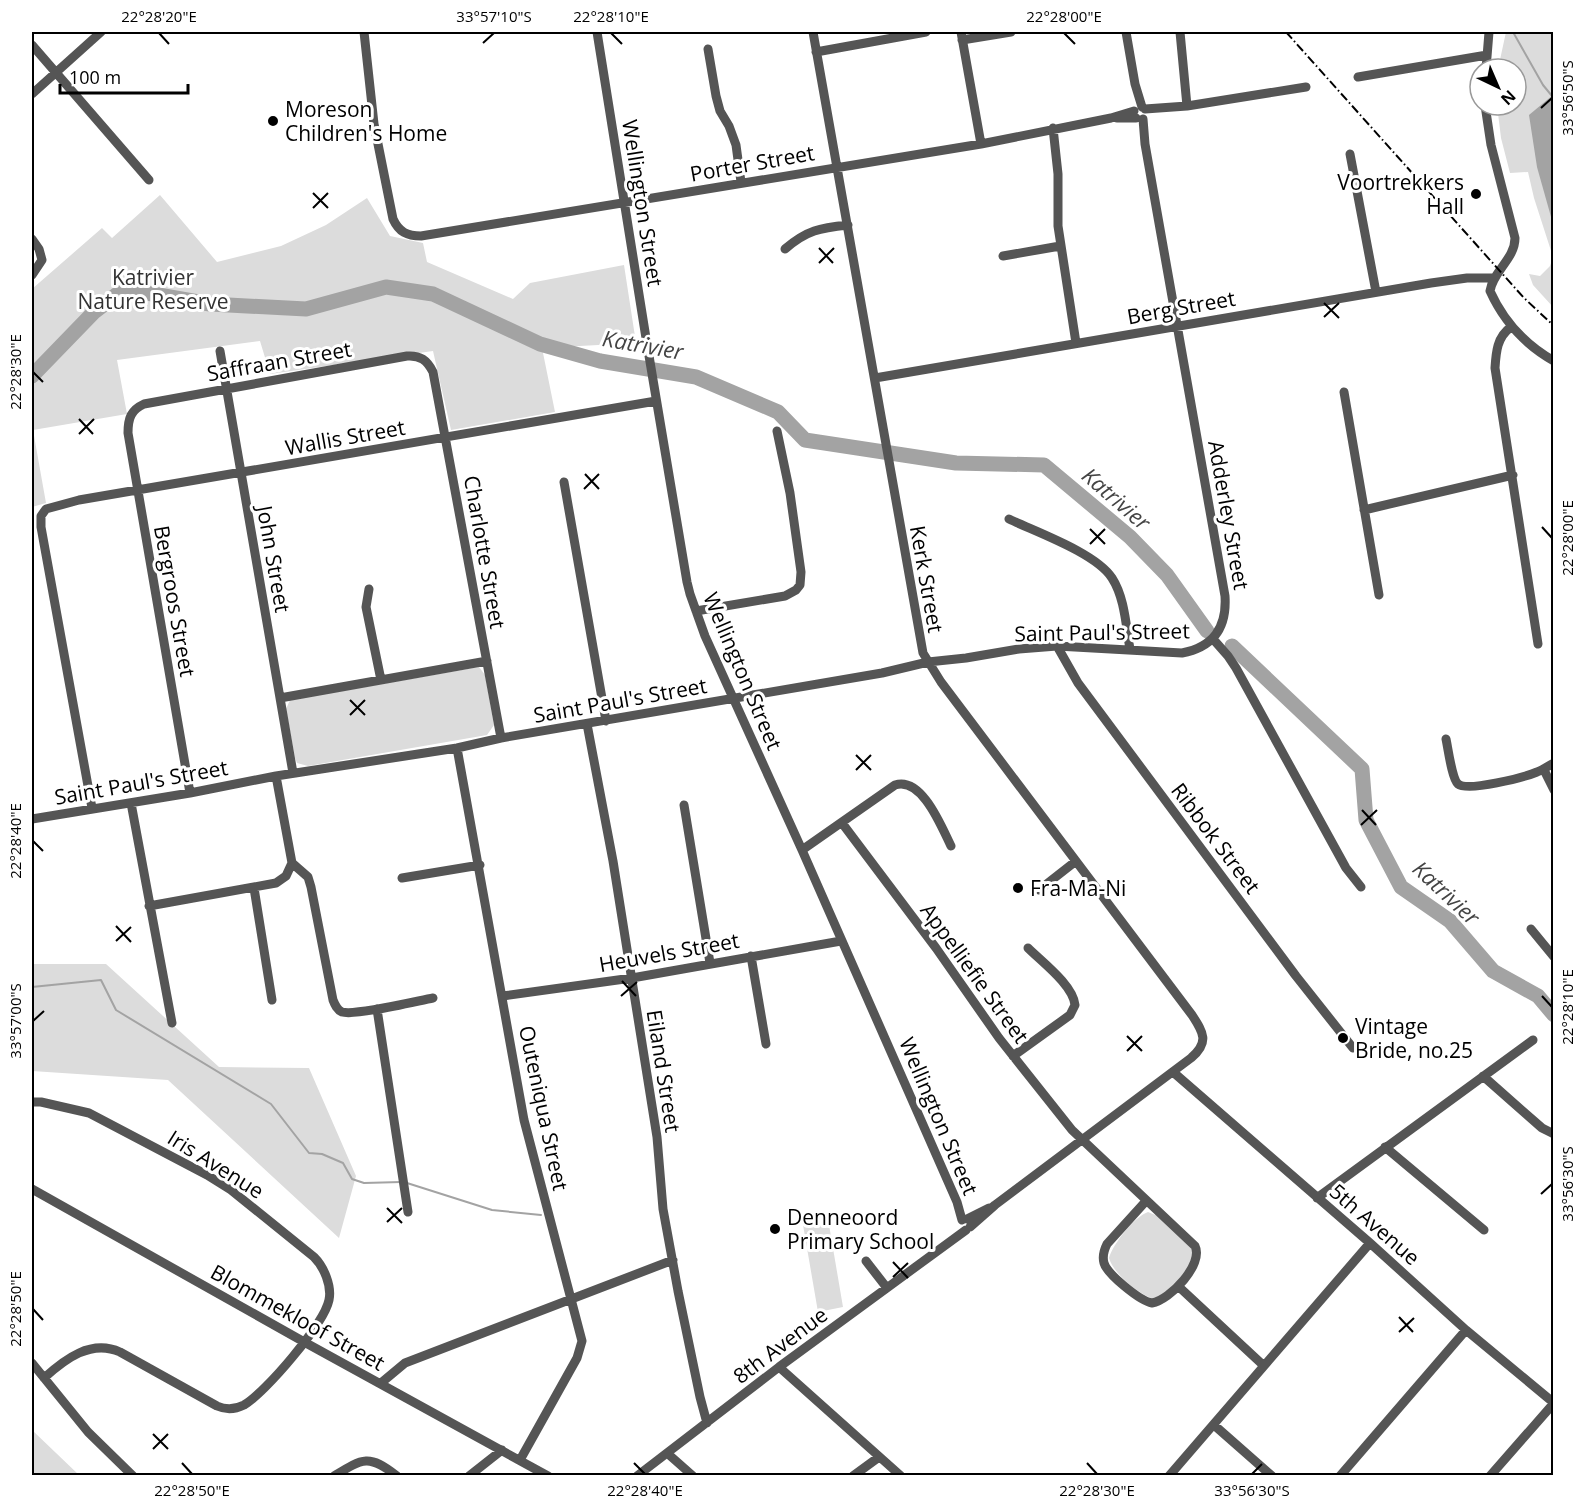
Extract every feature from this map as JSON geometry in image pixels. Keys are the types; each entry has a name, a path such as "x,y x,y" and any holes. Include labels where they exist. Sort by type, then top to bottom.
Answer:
{"street":[{"path":"32,94 101,32"},
{"name":"Porter Street","path":"364,32 376,134 393,219 401,231 421,236 981,144 1110,118 1306,87"},
{"name":"Wellington Street","path":"597,32 687,582 696,611 733,698 954,1194 965,1224"},
{"name":"Kerk Street","path":"813,32 921,647 928,662 1198,1025 1203,1036 1201,1047"},
{"path":"816,52 926,32"},
{"path":"981,144 962,36 1011,32"},
{"name":"Adderley Street","path":"1126,32 1225,596 1225,614 1213,639"},
{"path":"1180,32 1187,106"},
{"path":"1358,77 1487,55 1490,32"},
{"path":"32,45 149,180"},
{"path":"708,49 720,111 736,145 741,182"},
{"path":"1487,117 1491,145 1515,238 1514,250 1491,283 1490,291 1511,327 1535,349 1554,361"},
{"path":"1053,128 1058,174 1056,203 1060,246 1076,343"},
{"path":"1350,154 1376,292"},
{"path":"785,249 796,239 816,228 848,225"},
{"path":"32,238 39,249 42,260 32,275"},
{"path":"1003,256 1060,246"},
{"name":"Berg Street","path":"875,378 1376,292 1459,279 1494,278"},
{"path":"1511,327 1503,333 1498,345 1495,368 1538,644"},
{"name":"John Street","path":"219,351 293,773"},
{"name":"Saffraan Street","path":"130,416 134,410 144,404 415,356 425,360 433,372"},
{"name":"Charlotte Street","path":"433,372 501,738"},
{"path":"1344,392 1379,595"},
{"name":"Wallis Street","path":"92,808 43,539 42,512 55,506 137,490 241,474 656,400"},
{"name":"Bergroos Street","path":"130,416 128,433 137,490 190,793"},
{"path":"696,611 785,596 800,585 801,572 794,520 777,431"},
{"path":"1364,510 1513,475"},
{"path":"564,482 606,721"},
{"path":"1009,519 1098,563 1118,591 1130,650"},
{"path":"369,589 366,607 381,680"},
{"path":"1213,639 1236,668 1346,868 1361,887"},
{"name":"Saint Paul's Street","path":"32,819 190,793 293,773 457,748 501,738 882,673 928,662 1057,646 1182,653 1202,647 1213,639"},
{"name":"Ribbok Street","path":"1057,646 1078,683 1294,974 1353,1048"},
{"path":"280,698 487,661"},
{"name":"Eiland Street","path":"587,724 632,978 657,1137 663,1209 707,1423"},
{"path":"1446,739 1454,776 1459,785 1474,786 1499,782 1544,770 1554,763"},
{"name":"Outeniqua Street","path":"457,748 480,865 524,1120 581,1335 581,1347 574,1364 520,1460"},
{"path":"1544,770 1554,790"},
{"path":"149,906 254,888 282,880 289,872 292,863 276,776"},
{"path":"802,850 895,785 903,783 914,788 924,798 951,846"},
{"path":"131,803 172,1023"},
{"path":"684,805 710,963"},
{"name":"Appelliefie Street","path":"842,823 936,948 1013,1056 1082,1141 1146,1201"},
{"path":"1039,890 1076,861"},
{"path":"292,863 304,872 311,887 333,1000 338,1008 344,1012 377,1009 433,998"},
{"path":"402,878 480,865"},
{"path":"254,888 272,1000"},
{"path":"1531,929 1554,957"},
{"name":"Heuvels Street","path":"503,996 632,978 841,941"},
{"path":"1013,1056 1070,1015 1075,1005 1071,993 1028,948"},
{"path":"752,956 766,1044"},
{"path":"377,1009 408,1212"},
{"path":"1317,1198 1533,1040"},
{"name":"8th Avenue","path":"637,1476 945,1244 965,1224 995,1205 1173,1072 1196,1054 1201,1047"},
{"name":"5th Avenue","path":"1173,1072 1370,1243 1466,1330 1554,1403"},
{"path":"1484,1076 1542,1128 1554,1134"},
{"name":"Iris Avenue","path":"32,1102 89,1113 231,1190 314,1257 324,1273 329,1296 325,1310 306,1343 252,1400 242,1406 230,1408 217,1406 111,1349 96,1347 82,1351 66,1359 44,1378"},
{"path":"1384,1147 1484,1230"},
{"name":"Blommekloof Street","path":"32,1189 548,1476"},
{"path":"1146,1201 1187,1236 1197,1249 1194,1265 1178,1286 1161,1301 1148,1303 1117,1279 1104,1263 1103,1252 1107,1244 1146,1201"},
{"path":"1169,1476 1370,1243"},
{"path":"381,1383 405,1363 673,1260"},
{"path":"867,1261 887,1288"},
{"path":"1178,1286 1263,1365"},
{"path":"1340,1476 1466,1330"},
{"path":"32,1363 88,1432 133,1476"},
{"path":"779,1367 901,1476"},
{"path":"1490,1476 1554,1403"},
{"path":"1214,1425 1272,1476"},
{"path":"469,1476 502,1450"},
{"path":"667,1453 693,1476"},
{"path":"853,1476 879,1457"},
{"path":"334,1476 351,1465 369,1460 381,1464 397,1476"}],"green space":[{"path":"1506,32 1553,32 1553,257 1528,172 1510,173 1501,138 1498,117 1528,117 1528,57 1501,57"},
{"name":"Katrivier Nature Reserve","path":"160,195 217,262 281,246 326,225 367,198 390,236 423,243 427,262 513,299 530,283 624,265 636,343 542,348 555,412 451,430 433,351 270,374 260,341 117,360 127,414 33,430 46,503 32,507 32,289 102,228 112,238"},
{"path":"1553,257 1553,307 1533,285 1529,274 1540,276 1550,266"},
{"path":"479,667 485,675 494,725 487,735 308,766 297,763 286,709 290,700"},
{"path":"32,964 106,964 219,1067 309,1068 356,1176 339,1238 168,1080 32,1071"},
{"path":"1148,1212 1160,1217 1195,1251 1190,1265 1180,1278 1157,1300 1129,1284 1116,1271 1109,1258 1125,1232 1137,1219"},
{"path":"827,1213 843,1307 818,1312 802,1219"},
{"path":"32,1430 79,1475 32,1475"}],"shaded area":[{"path":"1553,95 1553,224 1537,167 1529,115"}],"waterway":[{"path":"1513,32 1543,85 1552,96"},
{"name":"Katrivier","path":"32,376 94,312 124,289 210,304 306,309 386,287 433,294 540,344 600,361 696,377 778,412 805,440 956,463 1044,465 1130,537 1167,575 1207,631"},
{"name":"Katrivier","path":"1232,646 1362,769 1366,820 1401,887 1450,921 1493,971 1538,996 1554,1015"},
{"path":"32,987 101,980 116,1010 271,1104 309,1153 322,1154 343,1163 352,1179 364,1183 401,1182"},
{"path":"407,1183 492,1210 541,1215"}],"railway":[{"path":"1286,32 1524,298 1554,326"}],"place":[{"name":"Moreson Children's Home","path":"273,121"},
{"name":"Voortrekkers Hall","path":"1476,194"},
{"name":"Fra-Ma-Ni","path":"1018,888"},
{"name":"Vintage Bride, no.25","path":"1343,1038"},
{"name":"Denneoord Primary School","path":"775,1229"}]}
